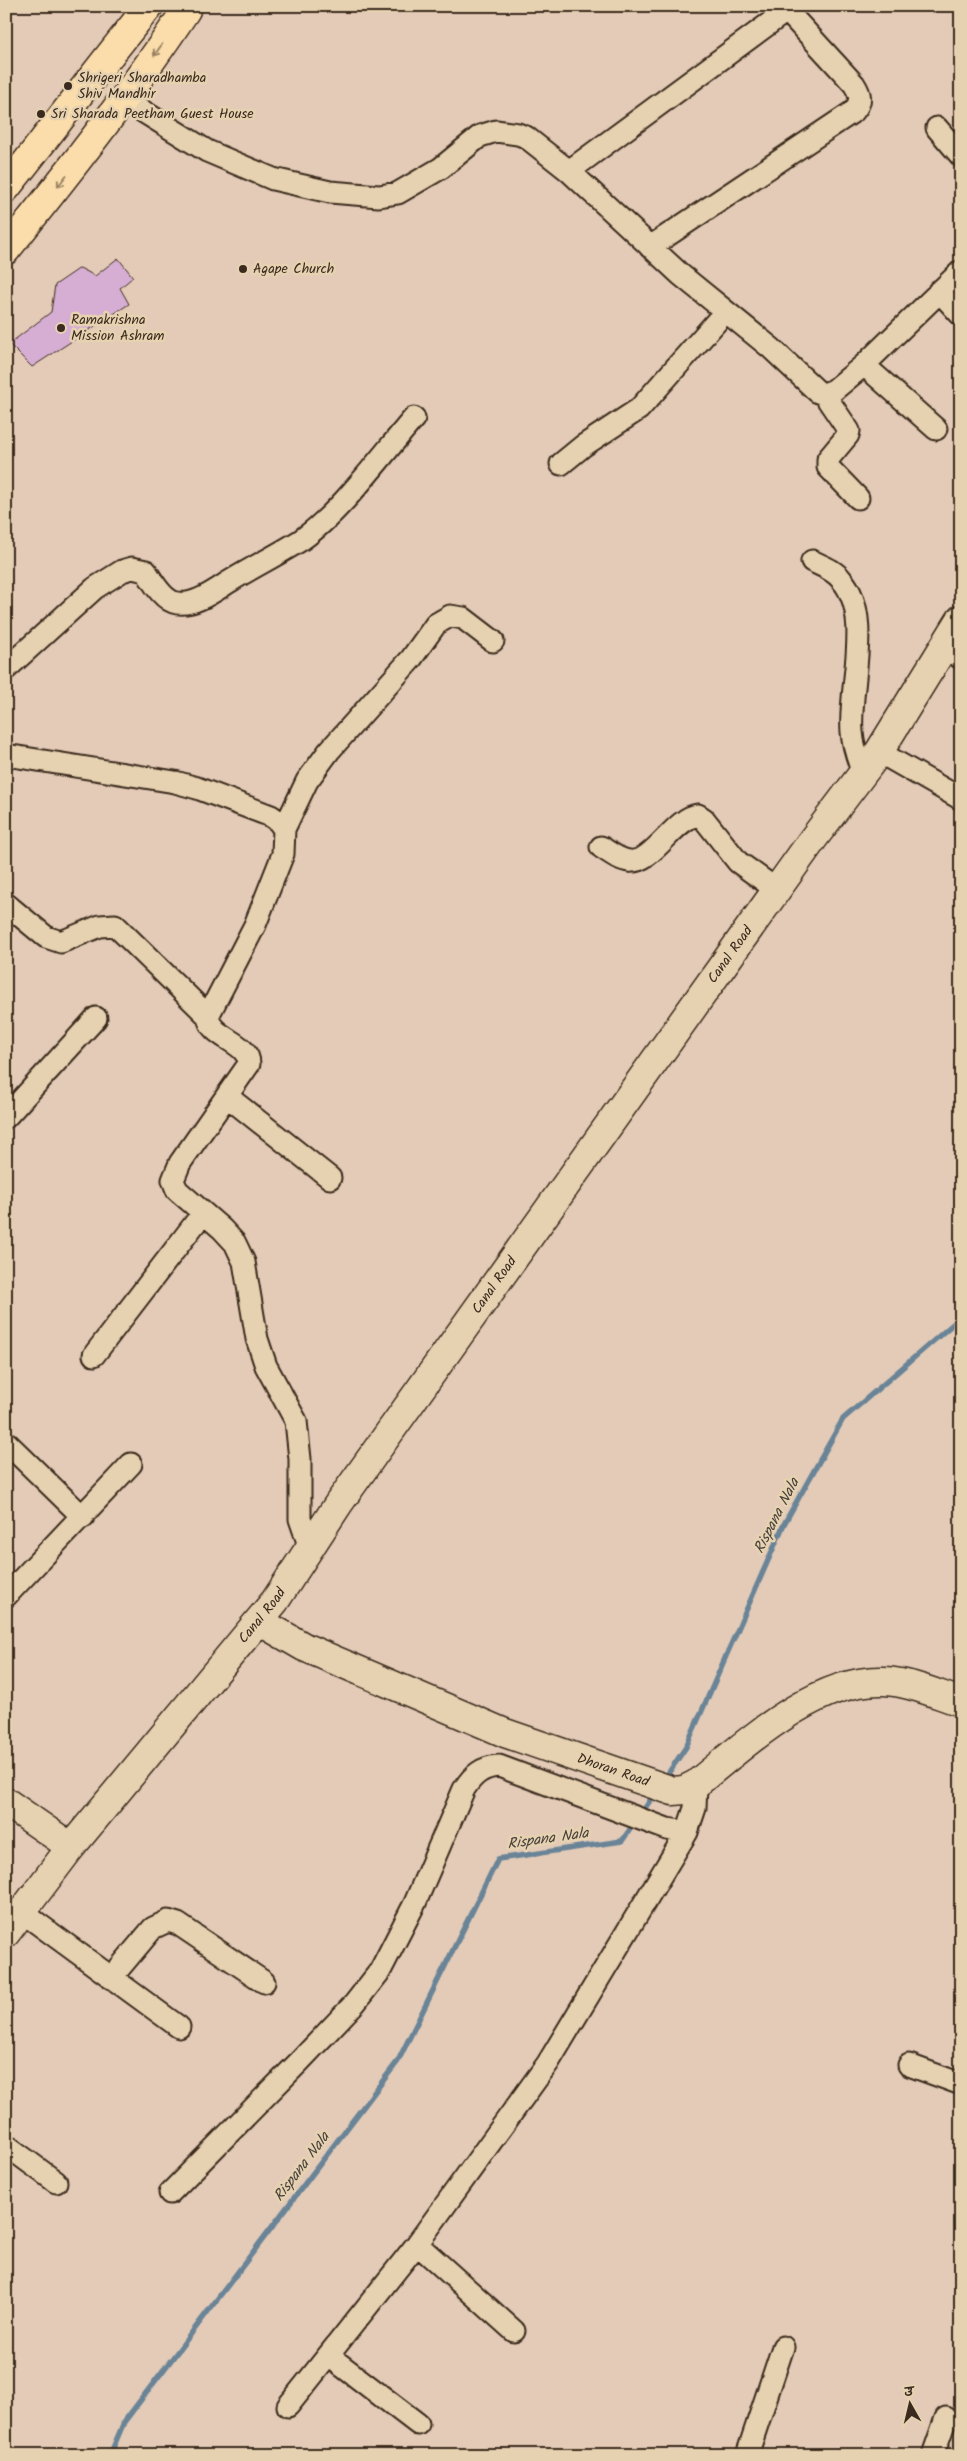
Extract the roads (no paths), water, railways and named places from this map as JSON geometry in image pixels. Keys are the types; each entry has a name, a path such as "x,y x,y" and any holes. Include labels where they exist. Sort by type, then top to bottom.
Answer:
{"main road":[{"path":"6,188 41,146 105,60 149,6"},
{"path":"6,250 44,204 123,99 182,7"}],"street":[{"path":"569,171 790,8 854,84 860,98 859,104 854,111 650,247"},
{"path":"123,99 207,152 273,179 330,192 379,196 398,193 441,168 480,136 496,132 518,134 526,137 569,171 650,247 725,312 771,348 818,392 824,394 849,433 828,459 828,467 858,498"},
{"path":"937,128 961,156"},
{"path":"824,394 834,390 864,365 961,271"},
{"path":"939,291 961,315"},
{"path":"561,464 583,446 639,409 725,312"},
{"path":"864,365 936,428"},
{"path":"6,669 95,588 122,571 132,568 146,571 159,591 168,599 176,603 185,603 206,595 301,539 352,492 414,418"},
{"path":"812,561 831,570 841,579 853,601 858,624 852,733 871,763 961,799"},
{"path":"208,1016 255,925 283,854 284,829 307,781 329,751 411,659 442,618 450,616 463,618 494,642"},
{"name":"Canal Road","path":"14,1922 71,1847 275,1601 339,1503 777,890 952,653 961,620"},
{"path":"7,753 82,769 175,782 197,788 271,816 284,829"},
{"path":"601,847 624,860 639,860 686,820 698,815 704,819 738,862 777,890"},
{"path":"6,904 46,937 61,942 100,926 115,925 208,1016 210,1024 244,1052 249,1060 245,1072 180,1163 173,1180 177,1190 235,1243 244,1262 257,1340 270,1374 296,1421 300,1459 300,1519 310,1548"},
{"path":"6,1117 96,1018"},
{"path":"228,1097 330,1178"},
{"path":"94,1355 203,1213"},
{"path":"6,1442 83,1517"},
{"path":"6,1596 83,1517 131,1464"},
{"name":"Dhoran Road","path":"259,1621 304,1647 506,1733 684,1787"},
{"path":"288,2406 417,2244 548,2062 677,1830 695,1808 684,1787 763,1729 799,1706 859,1683 882,1681 903,1683 961,1702"},
{"path":"170,2193 355,2003 392,1950 464,1788 484,1768 499,1766 677,1830"},
{"path":"6,1802 71,1847"},
{"path":"111,1978 153,1928 168,1921 178,1924 264,1982"},
{"path":"14,1922 111,1978 179,2027"},
{"path":"909,2065 961,2084"},
{"path":"6,2145 56,2182"},
{"path":"417,2244 514,2331"},
{"path":"747,2455 783,2347"},
{"path":"328,2356 418,2424"},
{"path":"933,2455 946,2418"}],"waterway":[{"name":"Rispana Nala","path":"663,1781 686,1747 784,1524 843,1419 961,1317"},
{"name":"Rispana Nala","path":"641,1814 655,1793"},
{"name":"Rispana Nala","path":"110,2455 124,2422 398,2061 498,1859 622,1841 635,1822"}],"place":[{"name":"Shrigeri Sharadhamba Shiv Mandhir","path":"68,86"},
{"name":"Sri Sharada Peetham Guest House","path":"41,114"},
{"name":"Agape Church","path":"243,269"},
{"name":"Ramakrishna Mission Ashram","path":"61,328"}]}
